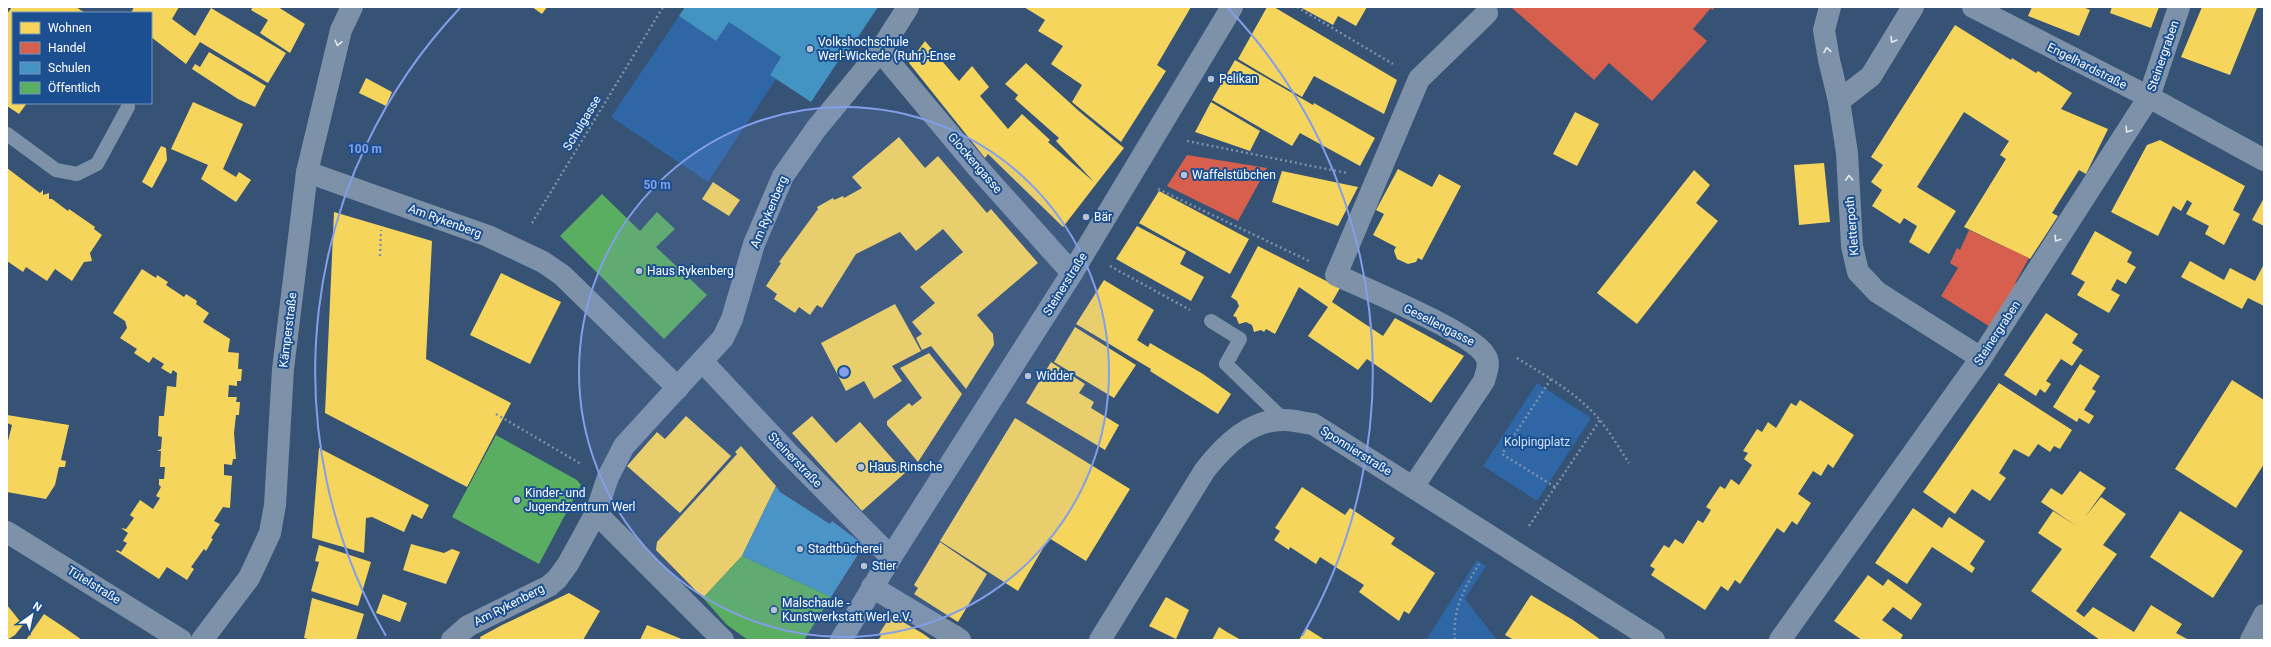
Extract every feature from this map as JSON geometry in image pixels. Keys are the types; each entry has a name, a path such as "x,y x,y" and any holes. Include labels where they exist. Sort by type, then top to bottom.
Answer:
{"main road":[{"path":"2250,640 2264,615"}],"street":[{"name":"Kämperstraße","path":"202,640 249,578 270,533 275,505 284,369 307,172 341,30 352,7"},
{"name":"Am Rykenberg","path":"452,640 468,626 549,586 568,564 596,512 607,480 624,446 722,338 732,319 754,244 783,176 816,129 880,51 908,7"},
{"name":"Steinerstraße","path":"840,640 872,587 1072,273 1232,7"},
{"name":"Kletterpoth","path":"1830,7 1824,30 1829,60 1839,101 1847,153 1852,246 1858,272 1877,292 1981,358"},
{"path":"1839,101 1871,76 1914,7"},
{"name":"Engelhardstraße","path":"1973,7 2149,97 2264,160"},
{"name":"Steinergraben","path":"1780,640 1981,358 2149,97 2179,7"},
{"path":"1336,275 1419,79 1487,13"},
{"name":"Glockengasse","path":"880,51 978,167 1072,273"},
{"name":"Am Rykenberg","path":"307,172 488,236 516,249 562,275 678,388"},
{"name":"Gesellengasse","path":"1336,275 1477,344 1487,356 1488,367 1484,381 1413,487"},
{"name":"Steinerstraße","path":"702,361 790,456 891,557"},
{"name":"Sponnierstraße","path":"1100,640 1205,470 1223,448 1239,434 1259,424 1284,420 1313,424 1654,640"},
{"path":"596,512 723,640"},
{"name":"Tütelstraße","path":"7,532 181,640"},
{"path":"872,587 957,638"}],"lane":[{"path":"7,134 56,170 77,174 97,164 128,107"},
{"path":"1211,321 1240,339 1226,364 1284,420"}],"path":[{"name":"Schulgasse","path":"516,249 662,7"},
{"path":"1297,7 1419,79"},
{"path":"1156,134 1377,180"},
{"path":"1131,176 1336,275"},
{"path":"1085,252 1211,321"},
{"path":"1477,344 1517,358 1551,379 1584,403 1600,420 1629,463"},
{"path":"1551,379 1502,454 1555,487"},
{"path":"496,414 607,480"},
{"path":"1455,640 1454,626 1461,595 1555,487 1600,420"}],"green space":[{"path":"679,16 716,41 729,22 781,57 770,75 776,79 708,182 611,117"},
{"name":"Kolpingplatz","path":"1537,383 1591,418 1537,501 1483,466"},
{"path":"1477,560 1486,566 1465,599 1497,640 1426,640"}],"building: Wohnen":[{"path":"12,7 76,7 84,12 12,12 12,104 26,104 19,114 7,106 7,14"},
{"path":"134,7 179,7 172,19 195,36 211,8 286,53 268,83 200,42 186,64 152,38 152,12 132,12"},
{"path":"253,7 278,7 305,24 290,53 260,33 268,20 251,10"},
{"path":"532,7 547,7 542,14"},
{"path":"1024,7 1191,7 1157,65 1166,71 1121,142 1072,102 1082,85 1051,64 1063,46 1038,31 1045,20"},
{"path":"1267,7 1274,7 1397,80 1384,114 1314,76 1302,97 1238,59"},
{"path":"1300,7 1367,7 1356,26 1338,16 1333,25"},
{"path":"2032,7 2083,7 2090,10 2079,36 2028,16"},
{"path":"2112,7 2159,7 2151,28 2110,13"},
{"path":"2202,7 2257,8 2230,75 2181,57"},
{"path":"1955,25 2011,60 2012,58 2036,73 2038,71 2072,93 2061,109 2108,129 2086,174 2079,170 2052,213 2058,216 2030,259 1964,227 2006,159 2000,155 2009,141 1964,112 1917,187 1956,211 1929,254 1909,242 1917,226 1904,218 1900,224 1872,206 1882,190 1871,182 1883,165 1871,157"},
{"path":"925,41 959,81 972,66 989,87 980,96 1008,129 1022,114 1050,140 1048,142 1094,182 1056,141 1059,138 1015,99 1018,95 1005,84 1026,63 1080,112 1124,148 1063,227 988,154 985,158 909,63"},
{"path":"209,52 266,86 255,107 238,99 192,69 195,64 200,67"},
{"path":"1235,60 1313,105 1314,103 1375,138 1360,166 1300,133 1292,146 1212,100"},
{"path":"366,78 392,92 386,106 359,93"},
{"path":"193,102 243,124 223,169 236,177 239,172 251,180 236,202 201,179 208,165 171,149"},
{"path":"1211,102 1260,131 1250,151 1195,132"},
{"path":"1575,112 1599,124 1577,166 1553,154"},
{"path":"899,137 925,168 938,156 987,213 991,209 1038,263 977,315 993,334 994,345 966,389 931,346 922,350 916,338 922,334 912,322 935,303 920,287 963,252 943,229 916,251 900,232 856,254 822,308 817,305 810,315 799,307 795,313 774,299 777,294 766,286 781,263 779,262 818,209 817,207 833,198 834,200 843,196 844,198 862,188 852,177"},
{"path":"2160,140 2245,186 2233,210 2240,214 2224,245 2205,234 2209,226 2186,214 2192,203 2187,200 2181,211 2173,206 2158,236 2111,212 2147,145"},
{"path":"161,146 166,148 167,160 152,188 142,182"},
{"path":"1824,163 1830,222 1799,225 1794,165"},
{"path":"7,168 40,193 43,190 43,195 49,193 49,199 52,199 68,211 69,209 95,227 94,229 102,235 90,253 92,261 84,262 72,281 55,269 47,281 26,267 23,272 7,261"},
{"path":"1398,169 1432,187 1439,174 1461,186 1422,260 1418,258 1416,262 1408,264 1397,259 1394,251 1396,247 1373,235 1384,214 1376,210"},
{"path":"1694,170 1710,185 1696,203 1718,221 1637,324 1597,293"},
{"path":"1282,171 1358,187 1338,226 1272,202"},
{"path":"713,182 740,200 729,216 702,199"},
{"path":"1159,191 1249,239 1230,274 1139,223"},
{"path":"2264,198 2264,226 2252,220"},
{"path":"334,212 432,241 426,359 511,403 467,487 325,413"},
{"path":"1137,226 1186,252 1180,264 1204,277 1191,301 1116,259"},
{"path":"2095,231 2132,252 2127,262 2136,267 2126,284 2117,279 2111,290 2120,295 2109,313 2077,295 2085,282 2071,274"},
{"path":"1258,246 1340,288 1332,302 1383,336 1395,318 1464,356 1431,403 1367,359 1358,370 1308,336 1328,307 1299,287 1275,334 1266,329 1264,332 1261,330 1254,332 1252,325 1246,322 1239,324 1236,317 1233,316 1239,306 1237,301 1231,297"},
{"path":"2190,261 2224,280 2230,268 2255,281 2264,264 2264,306 2248,298 2242,309 2181,277"},
{"path":"142,269 156,278 157,275 168,282 166,285 184,297 186,294 197,301 196,304 209,313 203,322 230,339 228,352 239,353 238,369 242,369 241,381 237,381 237,386 229,385 228,397 237,397 236,402 240,402 239,415 236,415 234,433 236,459 233,459 232,465 224,464 224,475 232,476 230,508 223,507 214,521 220,524 211,538 213,539 206,551 204,549 191,567 194,569 187,580 167,567 159,579 116,551 121,552 127,543 123,541 128,533 121,528 126,529 134,518 130,515 140,500 153,509 160,498 156,496 161,487 159,485 159,479 164,479 165,467 160,467 161,451 157,451 161,449 162,437 158,436 159,416 164,416 167,386 176,387 177,373 173,370 171,374 161,368 164,364 153,357 149,363 134,353 137,349 120,338 127,328 125,321 113,313"},
{"path":"501,273 561,302 530,364 470,335"},
{"path":"1104,280 1154,310 1137,340 1148,347 1150,343 1203,374 1231,394 1218,414 1150,371 1151,369 1076,324"},
{"path":"895,304 921,351 892,366 902,381 874,399 864,381 846,391 821,343"},
{"path":"2046,313 2078,334 2072,343 2083,350 2072,366 2061,359 2046,381 2051,384 2045,393 2040,389 2036,396 2004,375"},
{"path":"1075,327 1136,365 1114,398 1054,362"},
{"path":"929,353 962,394 918,462 887,425 887,421 909,403 912,406 922,398 900,368"},
{"path":"1051,362 1085,384 1079,393 1094,402 1091,408 1119,425 1105,450 1026,403"},
{"path":"2080,364 2100,376 2092,389 2096,391 2084,410 2094,416 2089,424 2079,418 2077,422 2053,407"},
{"path":"2232,380 2264,400 2264,464 2236,508 2175,469"},
{"path":"1999,383 2072,430 2060,449 2054,446 2050,452 2038,444 2029,457 2014,449 1999,473 2006,478 1990,501 1972,489 1955,514 1923,492"},
{"path":"1800,400 1854,435 1833,468 1828,464 1821,476 1813,471 1798,494 1811,503 1797,525 1792,521 1784,533 1777,528 1740,584 1735,580 1728,591 1721,586 1705,610 1651,575 1655,569 1650,566 1664,545 1669,548 1675,539 1683,544 1698,520 1703,523 1711,510 1706,507 1720,486 1725,489 1731,479 1739,485 1752,465 1744,459 1748,453 1743,451 1757,429 1762,432 1768,422 1776,428 1791,403 1796,406"},
{"path":"7,415 69,425 61,460 66,461 65,467 59,467 55,485 46,499 7,492 7,445 12,425 7,423"},
{"path":"686,416 731,456 680,513 627,466 657,432 665,439"},
{"name":"Haus Rinsche","path":"812,416 836,443 860,422 905,473 862,511 792,433"},
{"path":"1015,418 1130,489 1086,561 1049,538 1018,591 940,541"},
{"path":"741,446 776,486 742,556 703,598 656,550 657,542 737,454 735,452"},
{"path":"319,448 429,505 422,519 412,514 404,532 372,517 366,518 364,553 312,538"},
{"path":"2080,471 2106,488 2085,517 2101,497 2126,514 2103,545 2117,554 2076,611 2084,617 2093,607 2134,632 2151,605 2182,624 2176,633 2189,640 2100,640 2031,591 2062,549 2038,533 2053,511 2078,527 2041,502 2051,488 2062,495"},
{"path":"1302,487 1345,515 1350,508 1395,538 1391,544 1435,573 1409,614 1404,611 1399,621 1359,592 1364,585 1320,557 1316,564 1290,547 1289,550 1274,540 1280,531 1275,528"},
{"path":"1913,508 1942,528 1949,517 1985,541 1970,564 1975,568 1972,573 1932,547 1907,584 1875,563"},
{"path":"2180,511 2243,551 2213,598 2150,557"},
{"path":"940,542 987,574 958,622 914,594 918,588 914,585"},
{"path":"411,544 444,553 452,549 460,552 446,584 403,570"},
{"path":"319,545 371,562 358,606 311,591 319,562 315,561"},
{"path":"1868,575 1883,586 1888,579 1922,604 1911,620 1893,607 1882,620 1903,635 1900,640 1862,640 1834,621"},
{"path":"569,593 600,611 583,640 481,640 480,637 502,625"},
{"path":"383,594 407,603 400,622 376,613"},
{"path":"1531,595 1573,620 1601,640 1514,640 1505,635"},
{"path":"1166,597 1189,610 1176,639 1149,626"},
{"path":"312,598 364,614 356,640 312,640 304,638"},
{"path":"7,605 23,625 15,635 7,640"},
{"path":"44,614 65,628 82,640 26,640"},
{"path":"891,615 932,640 878,640 881,636 879,634"},
{"path":"647,625 684,640 640,640"},
{"path":"1219,627 1227,632 1241,640 1212,640"},
{"path":"1306,628 1325,640 1299,640"}],"building: Handel":[{"path":"1511,7 1715,7 1712,10 1711,8 1693,29 1707,41 1652,101 1609,63 1594,80"},
{"path":"1187,155 1267,168 1238,221 1167,186"},
{"path":"1969,230 2029,258 2015,283 2019,285 1992,328 1941,296 1958,268 1950,263 1957,248 1960,250"}],"building: Schulen":[{"name":"Volkshochschule Werl-Wickede (Ruhr)-Ense","path":"685,7 878,7 844,58 841,57 811,102 770,75 781,57 729,22 716,41 679,16"},
{"path":"776,486 780,492 830,524 832,521 864,545 831,597 742,556"}],"building: Öffentlich":[{"name":"Haus Rykenberg","path":"602,194 640,231 657,212 675,229 656,247 707,295 664,339 560,236"},
{"path":"496,435 577,480 581,485 539,564 452,517"},
{"path":"742,556 831,597 804,640 748,640 727,625 703,598"}],"place":[{"name":"Volkshochschule Werl-Wickede (Ruhr)-Ense","path":"810,49"},
{"name":"Pelikan","path":"1211,79"},
{"name":"Waffelstübchen","path":"1184,175"},
{"name":"Bär","path":"1086,217"},
{"name":"Haus Rykenberg","path":"639,271"},
{"name":"Widder","path":"1028,376"},
{"name":"Haus Rinsche","path":"861,467"},
{"name":"Kinder- und Jugendzentrum Werl","path":"517,500"},
{"name":"Stadtbücherei","path":"800,549"},
{"name":"Stier","path":"864,566"},
{"name":"Malschaule - Kunstwerkstatt Werl e.V.","path":"774,610"}]}
